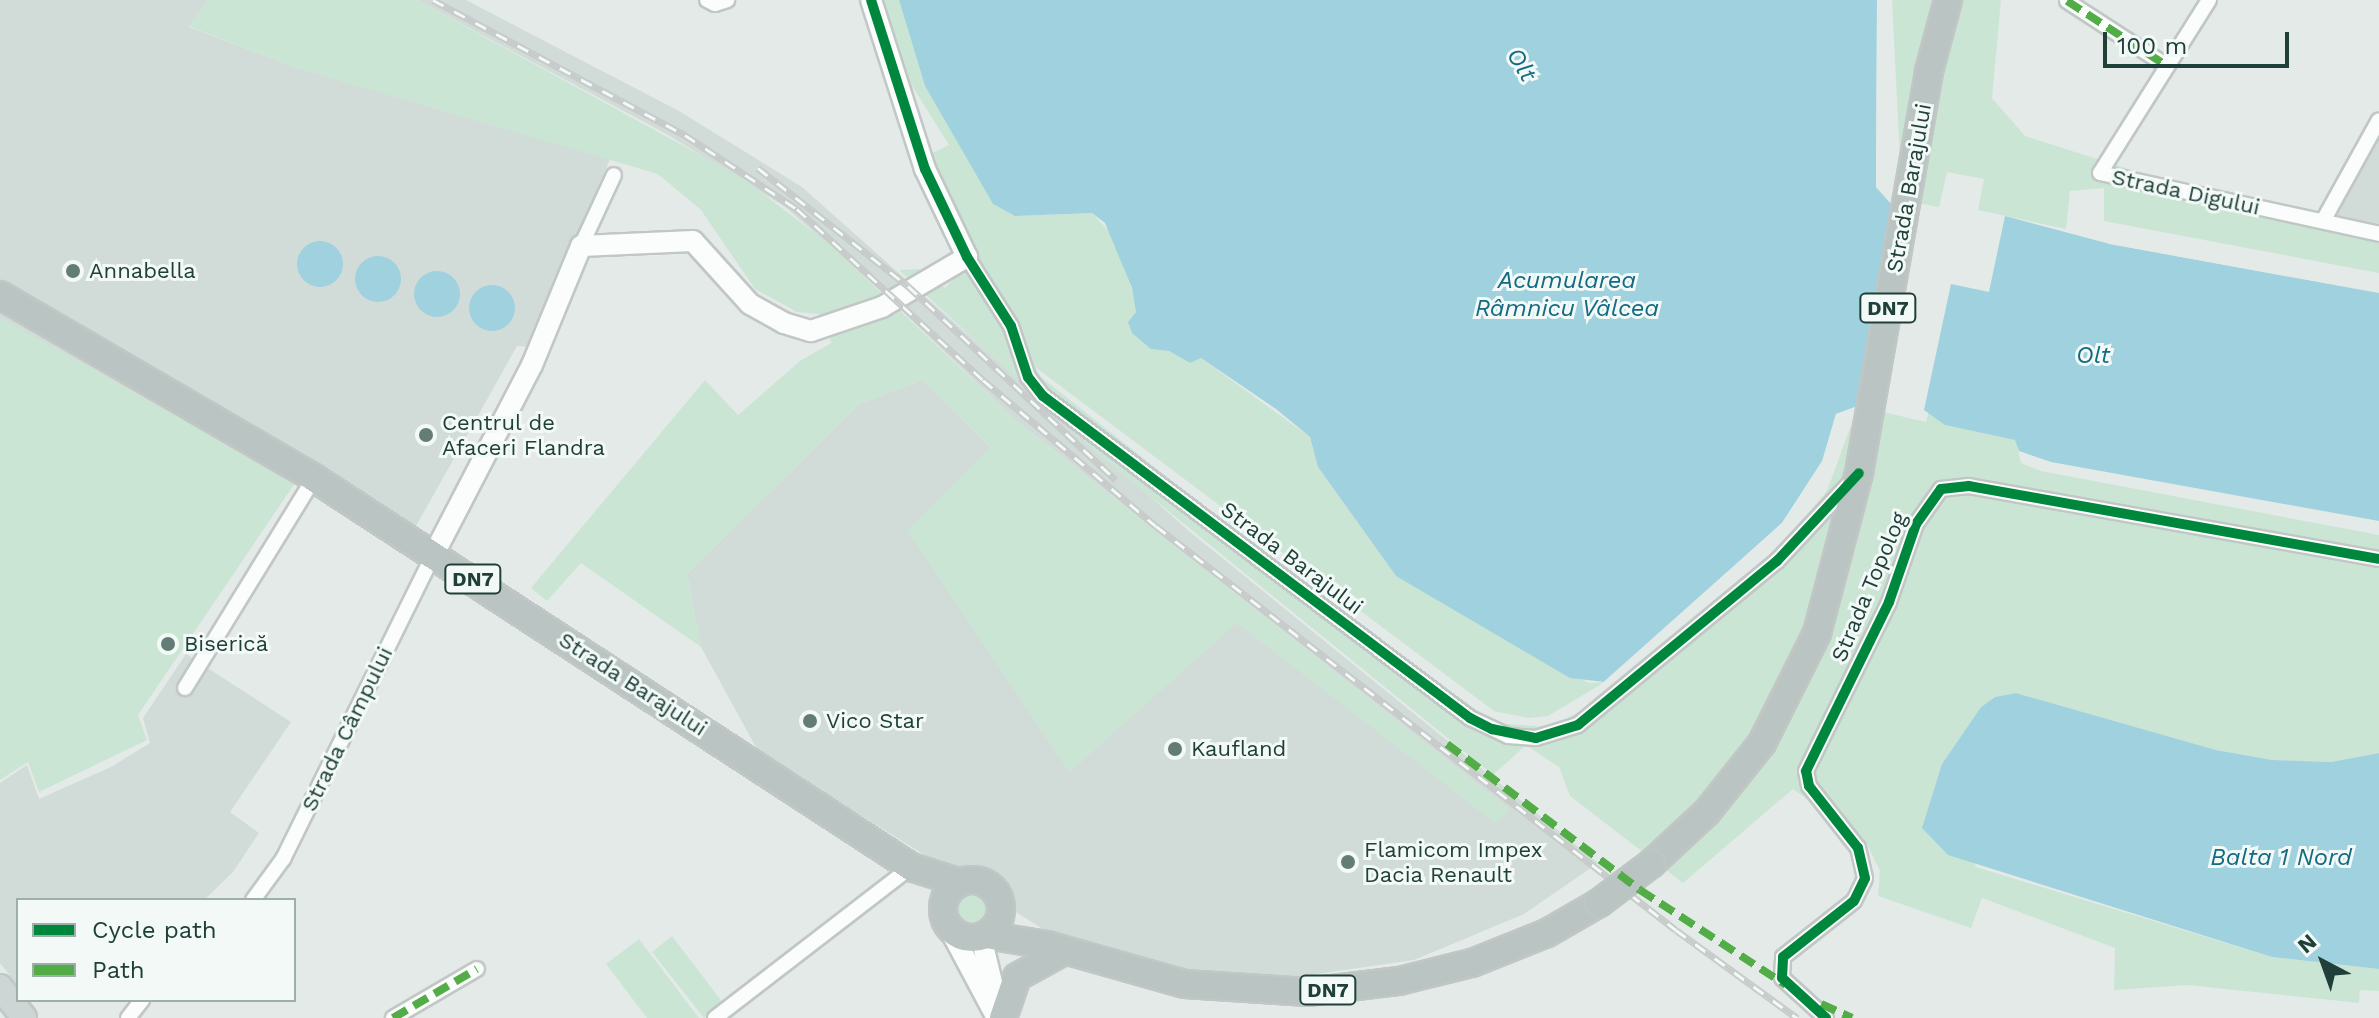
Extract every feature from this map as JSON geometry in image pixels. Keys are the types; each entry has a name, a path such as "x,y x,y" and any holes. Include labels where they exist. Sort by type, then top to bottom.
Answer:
{"highway":[{"name":"Strada Barajului","path":"984,936 1056,948 1139,975 1212,988 1273,992 1352,988 1472,963 1547,933 1599,903 1651,864 1725,791 1762,743 1790,693 1828,598 1859,473 1929,71 1948,0"},
{"name":"Strada Barajului","path":"0,295 314,478 911,867 961,883"},
{"name":"Strada Barajului","path":"911,867 945,918"},
{"name":"DN7","path":"961,883 985,883 999,899"},
{"path":"945,918 947,895 961,883"},
{"name":"Strada Barajului","path":"999,899 1056,948"},
{"path":"984,936 998,923 999,899"},
{"name":"DN7","path":"945,918 962,937 984,936"},
{"path":"1000,1018 1017,977 1056,948"}],"main road":[{"path":"0,987 24,1018"}],"street":[{"path":"707,0 719,4 727,0"},
{"name":"Strada Barajului","path":"871,0 925,169 967,257 1011,326 1028,377 1043,396 1470,718 1508,736 1536,738 1578,725 1777,561 1859,473"},
{"name":"Strada Digului","path":"2209,0 2100,173 2379,234"},
{"path":"2067,1 2167,66"},
{"path":"2323,221 2379,120"},
{"path":"434,554 532,365 614,175"},
{"path":"581,246 693,241 750,304 801,329 833,327 882,307 967,257"},
{"path":"185,688 314,478"},
{"name":"Strada Topolog","path":"1826,1018 1782,978 1783,957 1854,901 1865,878 1858,848 1809,786 1806,771 1889,602 1916,524 1941,489 1969,486 2379,559"},
{"name":"Strada Câmpului","path":"254,898 283,859 434,554"},
{"path":"715,1018 911,867"},
{"path":"945,918 1000,1018"},
{"path":"984,936 1000,1018"},
{"path":"393,1018 477,969"},
{"path":"128,1018 140,1002"}],"shaded area":[{"path":"0,0 208,0 189,27 294,67 610,159 531,347 517,346 415,528 310,463 295,483 0,318"},
{"path":"417,0 466,0 679,111 802,187 1189,531 1598,863 1524,914 1414,960 1296,977 1219,975 1173,969 1051,934 758,751 701,647 687,574 859,404 922,380 990,447 1069,772 1237,622 1328,691 1510,810 1014,419 877,287 785,207 668,135"},
{"path":"2379,114 2379,238 2311,227"},
{"path":"186,654 291,722 230,812 259,833 233,872 206,898 16,898 16,983 0,963 0,783 27,765 39,799 111,767 150,743 143,718"}],"green space":[{"path":"208,0 417,0 744,179 833,247 1014,419 1510,810 1495,823 1237,623 1069,772 907,530 990,447 922,380 859,404 687,574 701,647 581,563 547,601 531,588 705,380 738,415 800,361 831,343 826,315 797,312 755,289 701,210 658,174 293,67 188,26"},
{"path":"880,0 899,0 925,86 993,204 1016,216 1092,213 1115,238 1151,349 1169,351 1190,363 1201,358 1310,437 1318,467 1396,576 1589,683 1605,682 1548,716 1528,718 1494,711 1035,367 1041,377 1259,550 1494,723 1549,727 1586,709 1783,543 1827,491 1858,406 1926,422 1929,411 1945,425 2016,440 2021,463 2041,471 2379,535 2379,753 2331,762 2272,760 2216,750 2016,693 1995,697 1981,707 1942,764 1976,867 2272,957 2379,969 2379,991 2360,990 2359,1003 2187,985 2114,990 2115,948 1982,898 1971,928 1878,896 1880,871 1866,842 1793,789 1683,883 1570,796 1559,767 1526,745 1493,775 1098,454 899,270 919,269 945,288 974,259 926,156 949,145 909,81"},
{"path":"1892,0 2001,0 1992,98 2025,136 2311,227 2379,238 2379,273 2104,221 2104,188 2070,191 2066,229 1978,210 1984,179 1947,172 1939,207 1902,200"},
{"path":"0,317 295,483 138,715 147,740 39,792 28,762 0,780"},
{"path":"972,890 985,896 991,909 985,922 972,928 959,922 953,909 959,896"},
{"path":"672,936 723,1003 704,1018 652,952"},
{"path":"639,939 699,1018 647,1018 606,964"}],"water":[{"name":"Acumularea Râmnicu Vâlcea","path":"899,0 1877,0 1876,187 1894,207 1858,406 1836,414 1823,461 1782,523 1605,682 1570,678 1396,576 1318,467 1310,437 1276,409 1201,358 1190,363 1169,351 1151,349 1132,333 1128,322 1136,312 1132,288 1105,223 1092,213 1015,216 993,204 925,86"},
{"name":"Olt","path":"2005,216 2110,244 2379,293 2379,521 2051,462 2019,451 2015,440 1945,425 1924,410 1951,284 1989,292"},
{"path":"320,241 336,248 343,264 336,280 320,287 304,280 297,264 304,248"},
{"path":"378,256 394,263 401,279 394,295 378,302 362,295 355,279 362,263"},
{"path":"437,271 453,278 460,294 453,310 437,317 421,310 414,294 421,278"},
{"path":"492,285 508,292 515,308 508,324 492,331 476,324 469,308 476,292"},
{"name":"Balta 1 Nord","path":"2016,693 2216,750 2272,760 2331,762 2379,753 2379,969 2272,957 1948,855 1922,828 1942,764 1981,707 1995,697"}],"pier":[{"path":"1877,0 1880,186 1894,207 1876,187"},
{"path":"2067,225 2111,241 2379,293 2110,244"},
{"path":"1858,406 1839,417 1826,463 1785,526 1608,685 1599,686 1782,523 1822,461 1836,414"},
{"path":"2019,451 2051,463 2379,525 2050,466"}],"railway":[{"path":"433,0 685,135 797,209 983,380 1156,526 1676,930 1797,1018"},
{"path":"758,168 908,286 1116,480"}],"marked path":[{"path":"2067,1 2167,66"},
{"path":"1447,744 1640,890 1786,985"},
{"path":"393,1018 477,969"},
{"path":"1821,1004 1852,1018"}],"cycle path":[{"path":"871,0 925,169 967,257 1011,326 1028,377 1043,396 1470,718 1492,729 1536,738 1578,725 1777,561 1859,473"},
{"path":"1826,1018 1782,978 1783,957 1854,901 1865,878 1858,848 1809,786 1806,771 1889,602 1916,524 1941,489 1969,486 2379,559"}],"place":[{"name":"Annabella","path":"73,271"},
{"name":"Centrul de Afaceri Flandra","path":"426,435"},
{"name":"Biserică","path":"168,644"},
{"name":"Vico Star","path":"810,721"},
{"name":"Kaufland","path":"1175,749"},
{"name":"Flamicom Impex Dacia Renault","path":"1348,862"}]}
